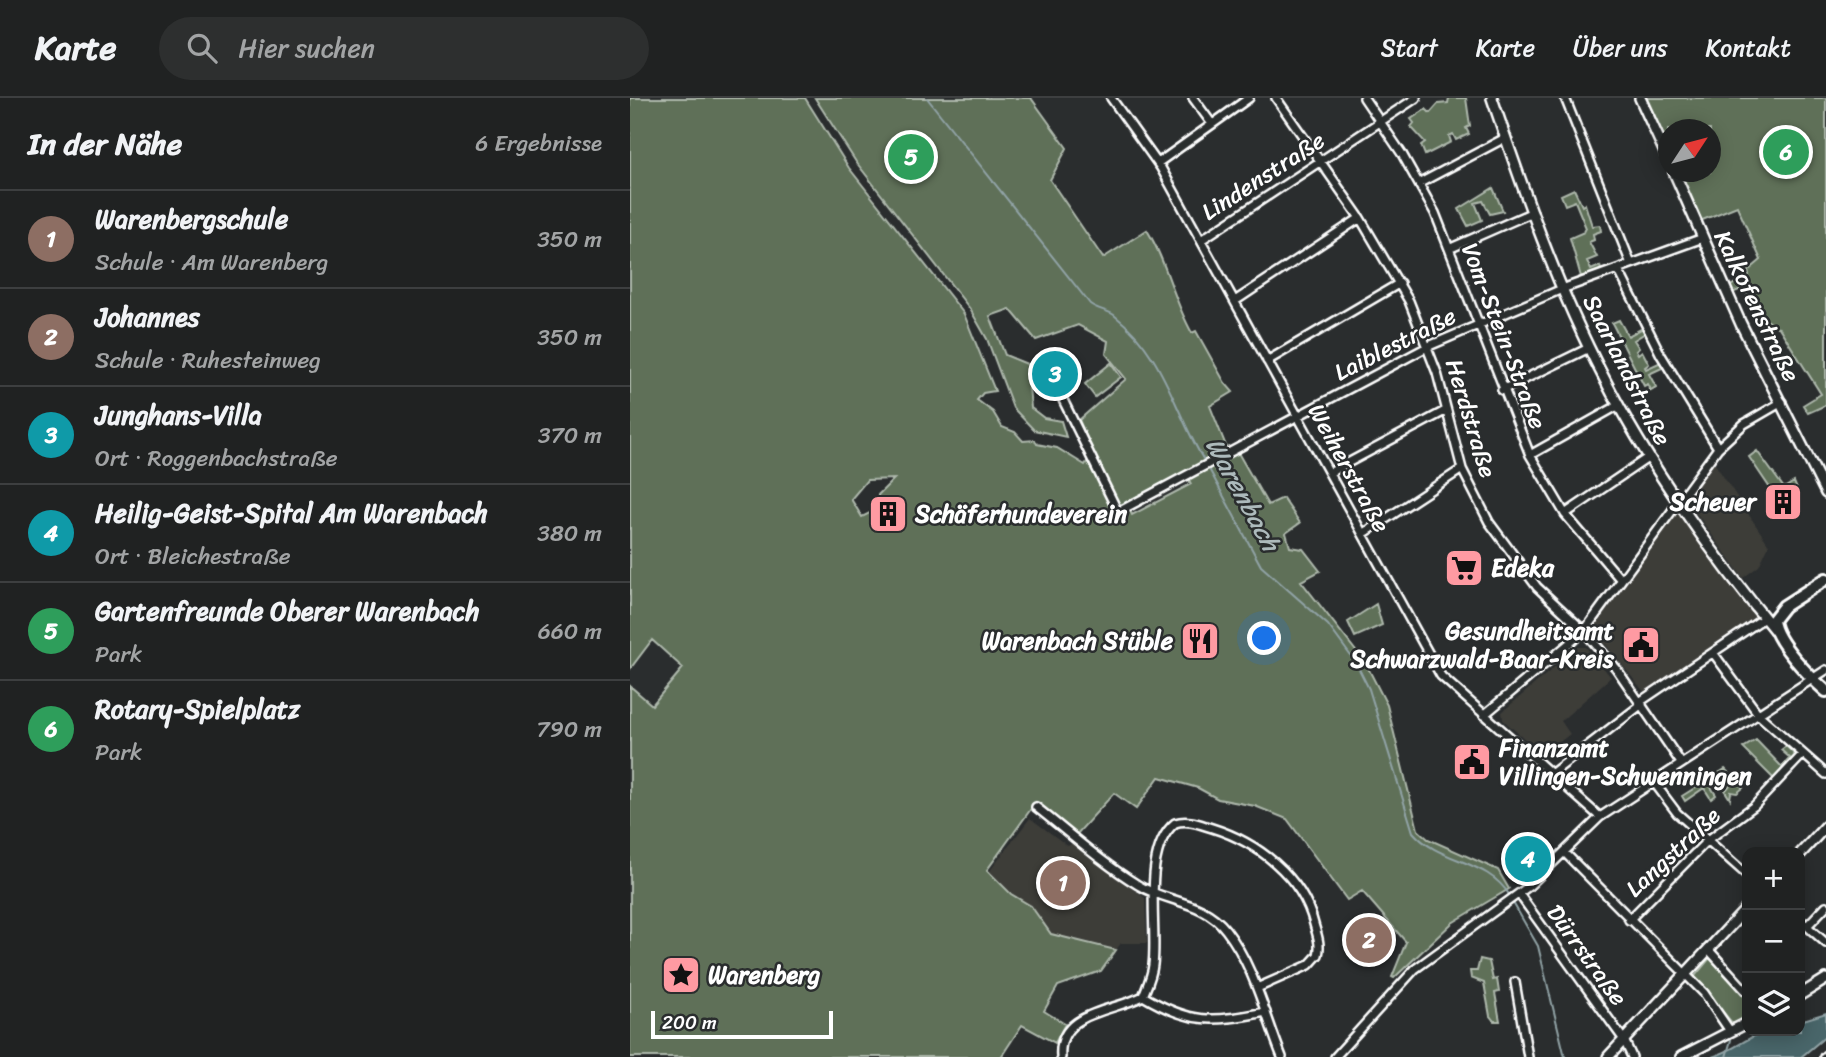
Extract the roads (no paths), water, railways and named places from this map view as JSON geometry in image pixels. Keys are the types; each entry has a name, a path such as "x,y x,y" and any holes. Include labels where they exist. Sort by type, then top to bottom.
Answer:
{"main road":[{"path":"1826,579 1784,606 1773,620 1777,633 1812,679 1826,691"}],"street":[{"name":"Weiherstraße","path":"1111,98 1158,163 1441,676 1600,817"},
{"path":"1194,98 1212,124"},
{"path":"1158,163 1249,98"},
{"name":"Herdstraße","path":"1276,98 1360,218 1399,282 1429,346 1462,469 1489,522 1517,563 1544,595 1584,631 1642,703 1681,763"},
{"name":"Vom-Stein-Straße","path":"1364,98 1420,183 1451,248 1502,390 1530,455 1565,514 1621,580"},
{"name":"Lindenstraße","path":"1201,240 1416,98"},
{"name":"Saarlandstraße","path":"1492,98 1563,289 1589,348 1619,405 1649,457 1679,501 1777,633"},
{"path":"1565,98 1631,264"},
{"path":"1640,98 1658,137"},
{"path":"1420,183 1506,138"},
{"name":"Kalkofenstraße","path":"1678,182 1741,324 1826,493"},
{"path":"1451,248 1533,212"},
{"path":"1235,301 1360,218"},
{"name":"Laiblestraße","path":"1063,400 1118,512 1429,346 1563,289 1703,238"},
{"path":"1618,269 1661,355 1718,447"},
{"path":"1267,361 1399,282"},
{"path":"1502,390 1589,348"},
{"path":"1483,715 1584,631 1718,447 1744,424 1782,402"},
{"path":"1530,455 1619,405"},
{"path":"1329,473 1446,411"},
{"path":"1565,514 1649,457"},
{"path":"1363,534 1462,469"},
{"path":"1551,774 1642,703 1784,606"},
{"path":"1714,654 1759,715 1826,774"},
{"path":"1335,1057 1422,963 1517,895 1565,853 1600,817 1826,670"},
{"name":"Langstraße","path":"1629,919 1708,840 1754,806 1803,754"},
{"path":"1653,781 1677,813 1742,871"},
{"path":"1036,807 1126,877 1153,893 1194,905 1219,922 1232,938 1257,988 1282,1057"},
{"path":"1061,1057 1062,1043 1076,1022 1097,1011 1143,996 1153,965 1153,893 1164,836 1169,828 1183,821 1231,834 1261,852 1282,869 1307,903 1320,948 1309,965 1257,988"},
{"path":"1805,849 1826,826"},
{"path":"1565,853 1714,1005 1730,1031"},
{"name":"Dürrstraße","path":"1517,895 1623,1040 1632,1057"},
{"path":"1826,906 1807,926 1826,943"},
{"path":"1608,1057 1745,910"},
{"path":"1708,949 1742,986"},
{"path":"1805,992 1826,979"},
{"path":"1515,982 1528,1057"},
{"path":"1143,996 1171,1013 1201,1021 1229,1020 1266,1012"},
{"path":"1681,1057 1742,1025"}],"water":[{"path":"1826,1013 1826,1036 1801,1057 1712,1057 1754,1036 1805,1036 1805,1019"}],"waterway":[{"name":"Warenbach","path":"927,98 1090,304 1114,315 1146,348 1167,384 1205,462"},
{"name":"Warenbach","path":"1208,467 1261,566 1328,625 1356,663 1369,689 1413,832 1436,850 1489,875 1501,884 1510,896"},
{"name":"Warenbach","path":"1512,901 1538,946 1565,1057"},
{"path":"1726,1057 1731,1040"}],"place":[{"name":"Rotary-Spielplatz","path":"1786,152"},
{"name":"Gartenfreunde Oberer Warenbach","path":"911,157"},
{"name":"Junghans-Villa","path":"1055,374"},
{"name":"Scheuer","path":"1783,502"},
{"name":"Schäferhundeverein","path":"888,514"},
{"name":"Edeka","path":"1464,568"},
{"name":"Warenbach Stüble","path":"1200,641"},
{"name":"Gesundheitsamt Schwarzwald-Baar-Kreis","path":"1641,645"},
{"name":"Finanzamt Villingen-Schwenningen","path":"1472,762"},
{"name":"Heilig-Geist-Spital Am Warenbach","path":"1528,859"},
{"name":"Warenbergschule","path":"1063,883"},
{"name":"Johannes","path":"1369,940"},
{"name":"Warenberg","path":"681,975"}]}
